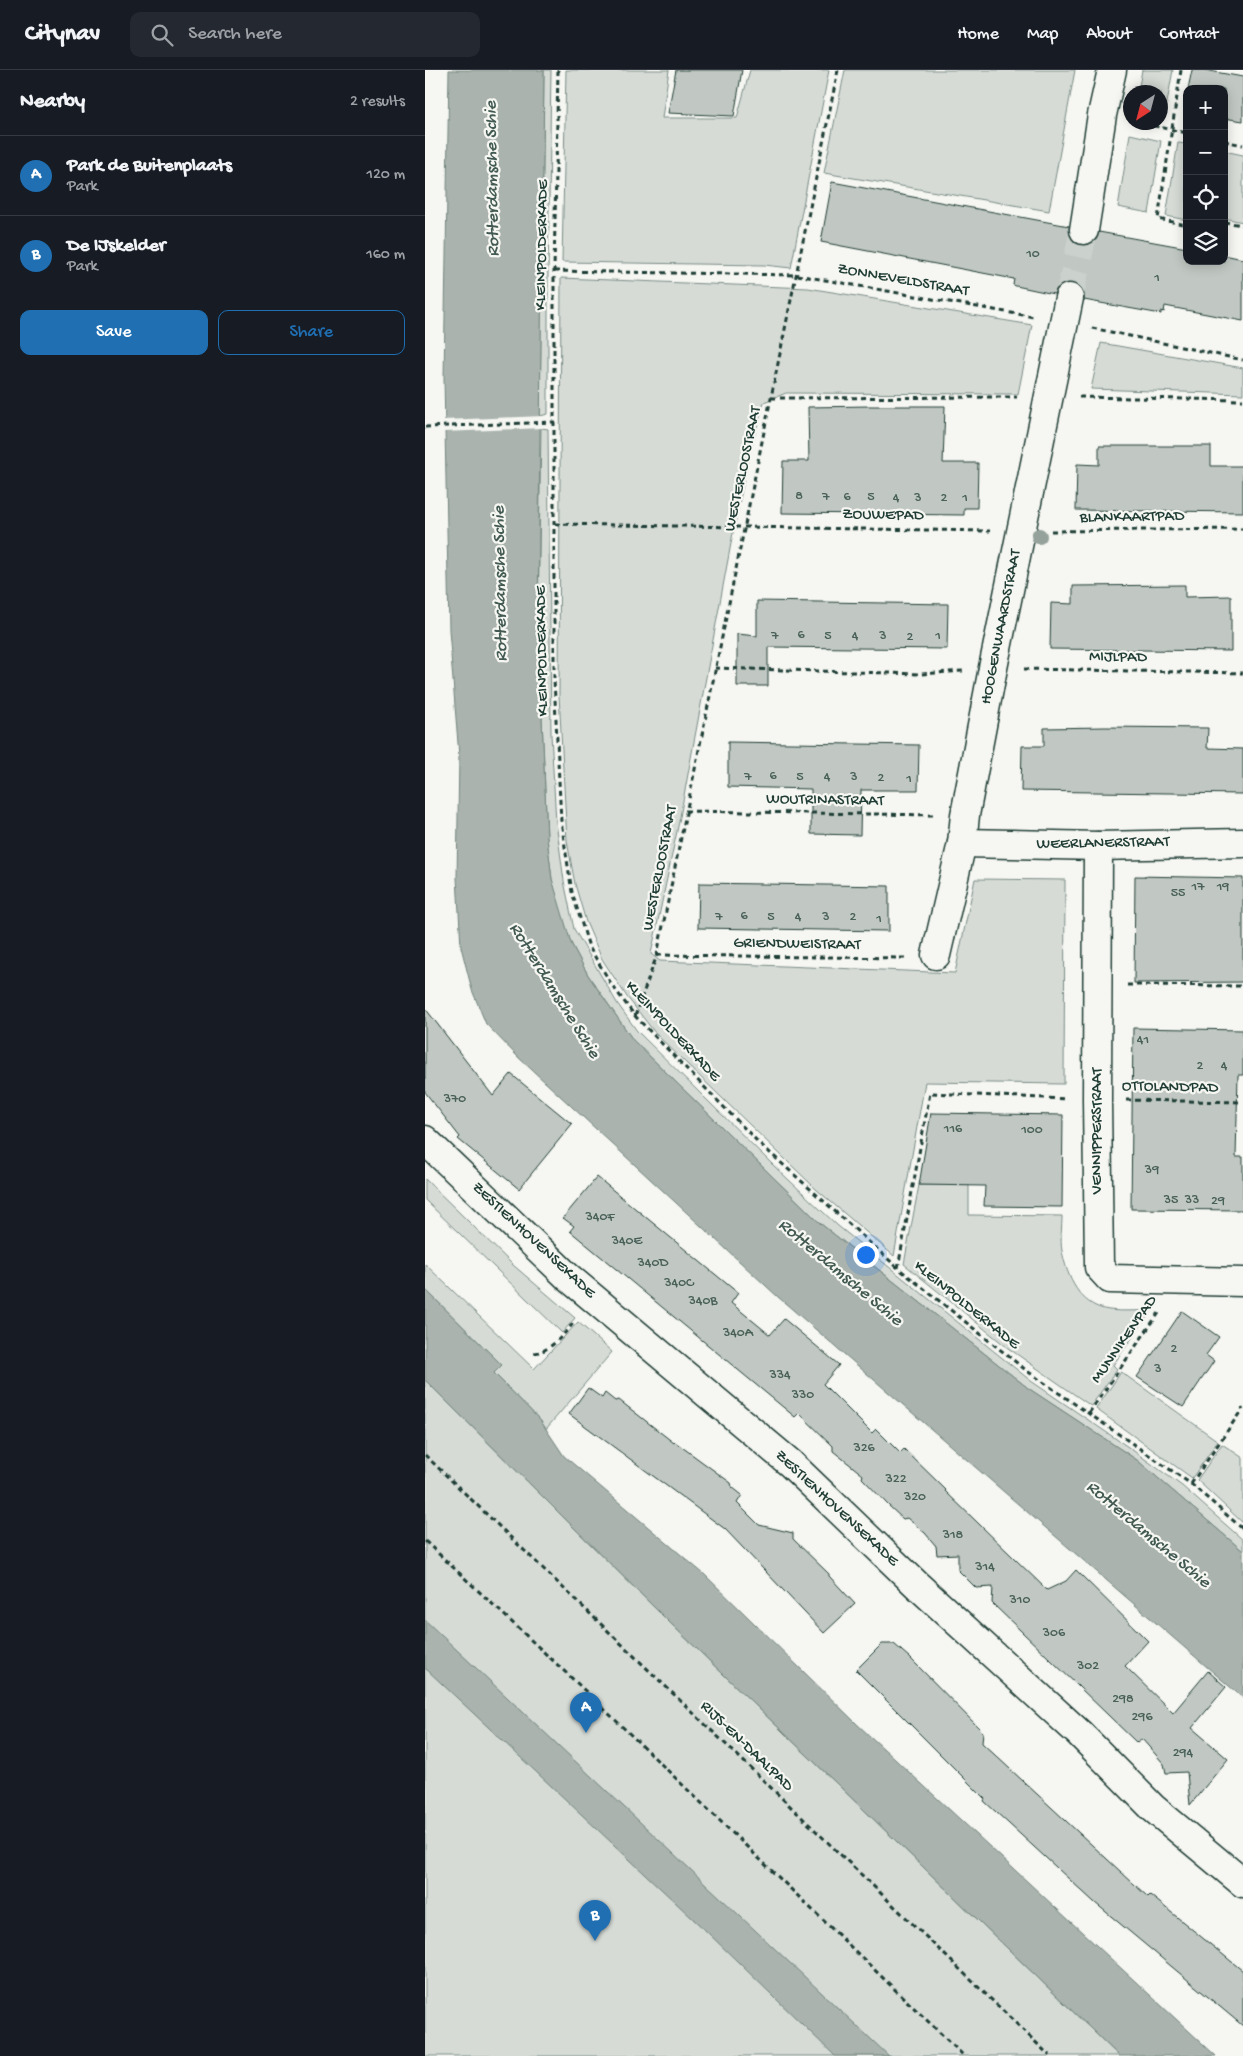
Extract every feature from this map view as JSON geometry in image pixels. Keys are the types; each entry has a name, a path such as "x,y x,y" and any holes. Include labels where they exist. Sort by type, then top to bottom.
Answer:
{"street":[{"path":"1084,230 1102,115 1112,70"},
{"name":"HOOGENWAARDSTRAAT","path":"936,956 962,844 965,815 993,668 1067,310"},
{"name":"WEERLANERSTRAAT","path":"962,844 1098,846 1243,843"},
{"name":"VENNIPPERSTRAAT","path":"1098,846 1097,1100 1099,1267 1110,1279 1243,1282"},
{"name":"ZESTIENHOVENSEKADE","path":"425,1140 569,1277 790,1463 917,1585 1079,1733 1153,1808 1243,1883"}],"path":[{"name":"KLEINPOLDERKADE","path":"558,70 554,422 555,688 561,821 572,892 589,947 612,985 635,1016 758,1142 898,1268 1027,1371 1191,1484 1243,1529"},
{"name":"WESTERLOOSTRAAT","path":"635,1016 657,955 838,70"},
{"path":"1181,70 1158,219 1183,224"},
{"path":"1168,129 1183,133"},
{"path":"1228,142 1243,145"},
{"path":"1228,223 1243,225"},
{"name":"ZONNEVELDSTRAAT","path":"555,271 797,275 1067,310 1243,360"},
{"path":"771,398 1050,397 1243,400"},
{"path":"425,427 554,422"},
{"name":"ZOUWEPAD","path":"555,524 1021,531"},
{"name":"BLANKAARTPAD","path":"1021,531 1243,529"},
{"path":"715,668 921,674 993,668"},
{"name":"MIJLPAD","path":"993,668 1243,673"},
{"name":"WOUTRINASTRAAT","path":"685,811 965,815"},
{"name":"GRIENDWEISTRAAT","path":"657,955 891,959 936,956"},
{"path":"1127,985 1243,986"},
{"name":"OTTOLANDPAD","path":"898,1268 930,1093 1097,1100 1243,1102"},
{"name":"MUNNIKENPAD","path":"1089,1413 1181,1281"},
{"path":"534,1353 541,1353 564,1334 576,1319"},
{"path":"1191,1484 1243,1408"},
{"name":"RIJS-EN-DAALPAD","path":"425,1455 1050,2056"},
{"path":"425,1541 578,1684 964,2056"}],"shaded area":[{"path":"544,70 551,70 548,414 540,416"},
{"path":"566,70 669,70 662,118 737,118 750,70 829,70 791,268 764,265 562,262"},
{"path":"845,70 1075,70 1049,211 824,173"},
{"path":"1142,70 1173,70 1168,97 1168,85 1139,85"},
{"path":"1130,134 1161,141 1149,213 1118,207"},
{"path":"1178,143 1183,144 1183,219 1166,216"},
{"path":"1228,152 1243,155 1243,222 1228,219"},
{"path":"561,278 808,288 1032,325 1018,394 786,393 764,402 750,451 732,538 680,817 651,954 660,961 955,973 975,879 1065,880 1064,1084 925,1082 894,1256 816,1189 656,1034 627,997 602,959 586,922 575,884 567,841 559,695"},
{"path":"1101,343 1243,368 1243,394 1091,389"},
{"path":"541,428 548,429 551,734 556,822 564,881 574,929 617,1003 637,1031 838,1226 1031,1381 1182,1486 1243,1540 1243,1551 1137,1460 1028,1388 821,1224 633,1040 588,975 571,943 561,913 552,879 547,838 538,622"},
{"path":"425,1179 513,1265 575,1318 562,1333 425,1200"},
{"path":"919,1185 969,1185 969,1215 1062,1216 1061,1242 1064,1261 1071,1280 1082,1296 1090,1303 1109,1310 1151,1311 1113,1365 1117,1369 1091,1406 1008,1348 904,1264"},
{"path":"425,1264 534,1369 578,1322 612,1352 546,1429 540,1420 494,1373 502,1365 425,1289"},
{"path":"1121,1372 1218,1441 1192,1478 1096,1409"},
{"path":"425,1380 667,1620 1119,2056 425,2056"},
{"path":"1222,1444 1243,1458 1243,1523 1197,1480"}],"water":[{"name":"Rotterdamsche Schie","path":"449,70 544,70 538,622 547,838 552,879 571,943 588,975 633,1040 821,1224 1028,1388 1137,1460 1243,1551 1243,1698 778,1297 519,1058 486,1024 472,990 461,947 457,878 459,756 449,630 444,378"},
{"path":"425,1289 502,1365 494,1373 540,1420 564,1456 705,1575 857,1724 1216,2056 1119,2056 667,1620 425,1380"},
{"path":"425,1620 889,2056 835,2056 707,1932 425,1668"}],"pier":[{"path":"543,416 543,428 444,432 443,420"}],"building":[{"path":"676,70 742,70 734,116 668,113"},
{"path":"1192,70 1204,70 1243,77 1243,121 1228,119 1228,85 1189,85"},
{"path":"832,182 1069,226 1070,236 1074,242 1081,245 1090,244 1096,240 1099,232 1183,247 1183,265 1228,265 1228,256 1243,259 1243,321 1165,306 1164,312 1161,311 1161,314 1084,300 1084,293 1080,287 1073,283 1064,283 1057,288 1054,294 1013,285 1014,279 821,242"},
{"path":"945,406 943,463 978,463 977,508 964,508 964,515 782,513 783,461 809,461 808,407"},
{"path":"1099,446 1211,446 1211,466 1243,466 1243,512 1076,510 1077,464 1099,465"},
{"path":"1185,585 1185,597 1231,596 1231,651 1050,649 1051,603 1073,604 1073,586"},
{"path":"757,601 948,604 947,649 768,647 768,686 737,686 737,634 757,636"},
{"path":"1044,728 1208,728 1207,748 1243,749 1243,794 1021,791 1022,746 1044,746"},
{"path":"728,742 919,745 918,790 861,790 860,835 811,834 811,789 728,787"},
{"path":"1135,876 1243,878 1243,982 1134,983"},
{"path":"699,883 889,886 889,931 698,928"},
{"path":"425,1008 493,1096 511,1074 572,1124 519,1189 458,1139 460,1137 425,1092"},
{"path":"1133,1028 1243,1030 1243,1075 1238,1075 1236,1157 1243,1157 1243,1210 1131,1209"},
{"path":"931,1113 1063,1115 1062,1207 984,1206 985,1186 919,1185"},
{"path":"597,1177 738,1293 731,1303 770,1335 784,1319 839,1365 823,1384 872,1433 876,1429 900,1453 904,1449 1047,1590 1066,1581 1076,1570 1148,1641 1125,1666 1173,1713 1208,1671 1226,1687 1192,1728 1228,1759 1190,1805 1187,1772 1166,1773 1164,1764 1142,1739 1137,1743 992,1603 993,1587 976,1588 958,1570 958,1554 937,1555 936,1546 925,1533 907,1518 903,1519 889,1506 862,1478 863,1475 833,1451 833,1446 799,1413 795,1417 570,1231 574,1226 563,1218"},
{"path":"1182,1311 1219,1337 1206,1355 1214,1361 1183,1407 1137,1377"},
{"path":"588,1388 602,1398 605,1393 615,1401 619,1400 674,1443 731,1483 732,1487 742,1495 737,1503 759,1525 793,1533 793,1539 829,1574 855,1604 824,1633 725,1529 569,1414"},
{"path":"882,1644 894,1644 910,1658 983,1732 982,1743 1148,1897 1150,1895 1243,1971 1243,2026 1094,1902 984,1801 985,1799 856,1670"}],"tunnel":[{"path":"1069,298 1084,230"}],"place":[{"name":"Park de Buitenplaats","path":"586,1733"},
{"name":"De IJskelder","path":"595,1941"}]}
